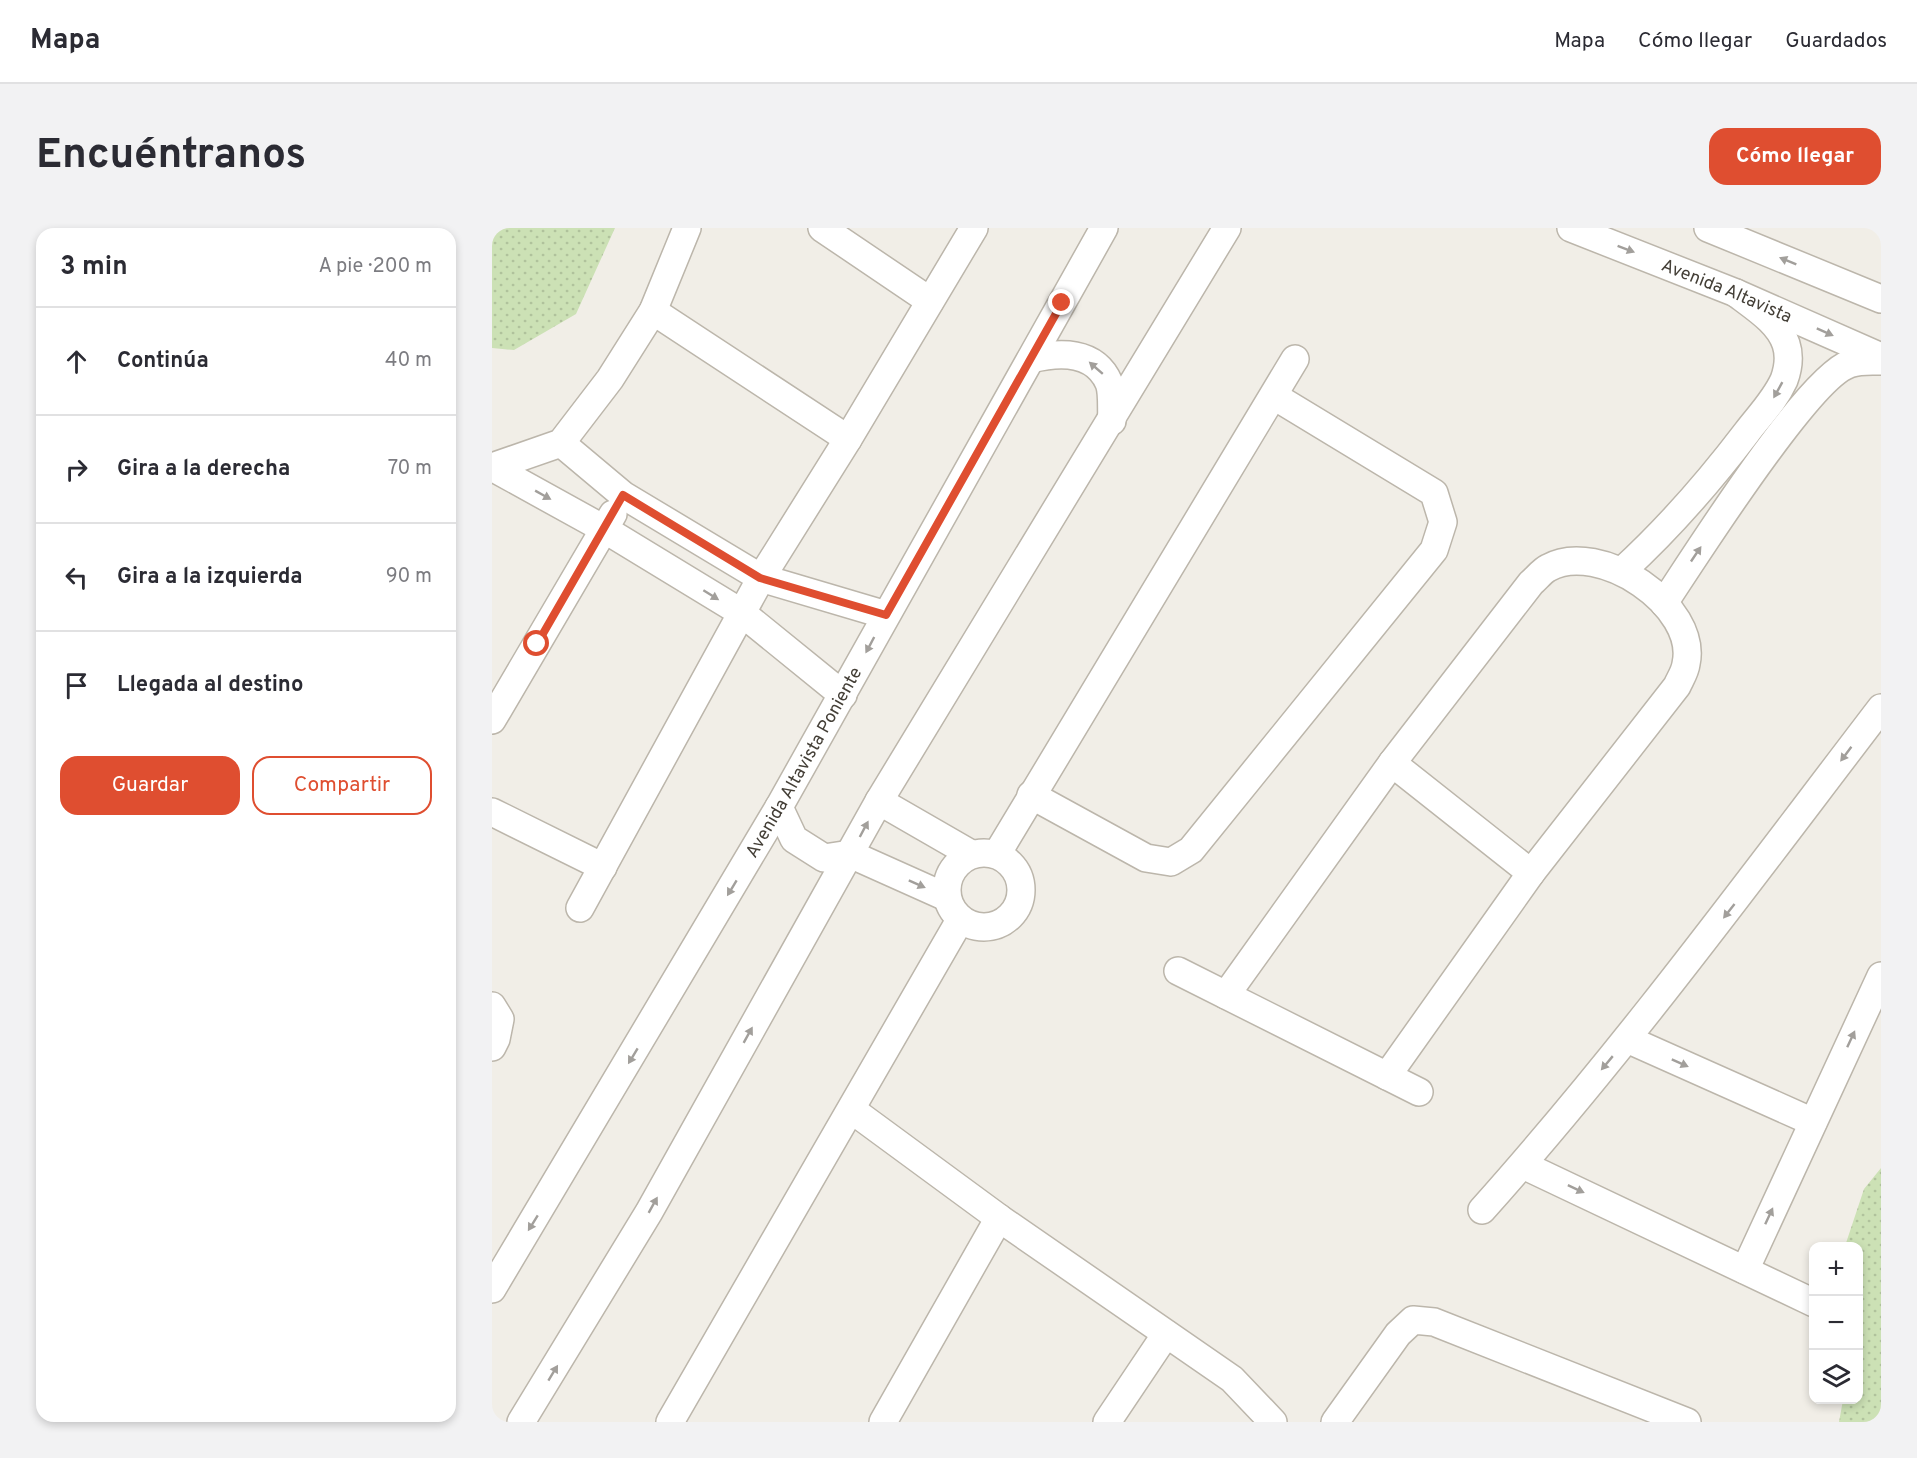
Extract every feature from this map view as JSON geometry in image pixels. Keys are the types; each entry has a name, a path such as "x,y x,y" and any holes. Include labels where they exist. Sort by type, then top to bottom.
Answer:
{"street":[{"path":"492,467 561,443 610,380 653,311 687,228"},
{"path":"822,228 930,301"},
{"path":"580,908 760,578 848,439 974,228"},
{"name":"Avenida Altavista Poniente","path":"492,1289 779,807 1104,228"},
{"path":"521,1422 649,1212 879,801 1112,421 1227,228"},
{"name":"Avenida Altavista","path":"1571,228 1736,293 1881,357"},
{"path":"1708,228 1881,299"},
{"path":"1622,571 1687,507 1720,469 1771,402 1784,379 1788,362 1787,346 1780,330 1736,293"},
{"path":"653,311 848,439"},
{"path":"1031,359 1054,353 1076,355 1098,366 1110,384 1112,421"},
{"path":"946,897 951,871 984,854 1031,795 1295,359"},
{"path":"1664,603 1743,486 1799,410 1837,371 1849,363 1881,361"},
{"path":"1031,795 1146,858 1171,862 1191,850 1434,550 1443,522 1434,493 1274,396"},
{"path":"561,443 623,495 760,578 886,615"},
{"path":"492,467 604,529 742,614 843,695"},
{"path":"1720,469 1743,486"},
{"path":"492,720 623,495"},
{"path":"1687,507 1714,528"},
{"path":"1226,995 1392,763 1531,584 1548,568 1571,561 1601,565 1622,571 1644,585 1664,603 1676,620 1684,639 1686,663 1677,686 1531,873 1387,1076"},
{"path":"1482,1210 1523,1165 1627,1039 1733,905 1881,708"},
{"path":"1392,763 1531,873"},
{"path":"779,807 794,839 824,858 850,854 946,897 960,920 976,928 995,926 1011,917 1021,900 1021,881 1013,864 984,854 879,801"},
{"path":"492,812 603,867"},
{"path":"670,1422 960,920"},
{"path":"1178,971 1419,1092"},
{"path":"1744,1270 1881,976"},
{"path":"492,1006 500,1019 492,1047"},
{"path":"1627,1039 1813,1122"},
{"path":"852,1110 999,1218 1232,1378 1272,1422"},
{"path":"1523,1165 1809,1301"},
{"path":"883,1422 999,1218"},
{"path":"1335,1422 1398,1334 1413,1320 1434,1322 1686,1422"},
{"path":"1107,1422 1166,1334"}],"green space":[{"path":"492,228 615,228 576,314 514,350 492,348"},
{"path":"1881,1168 1881,1422 1839,1422 1842,1404 1863,1404 1863,1242 1846,1242 1864,1189"}],"route":[{"path":"537,644 623,495 760,578 886,615 1062,303"}]}
